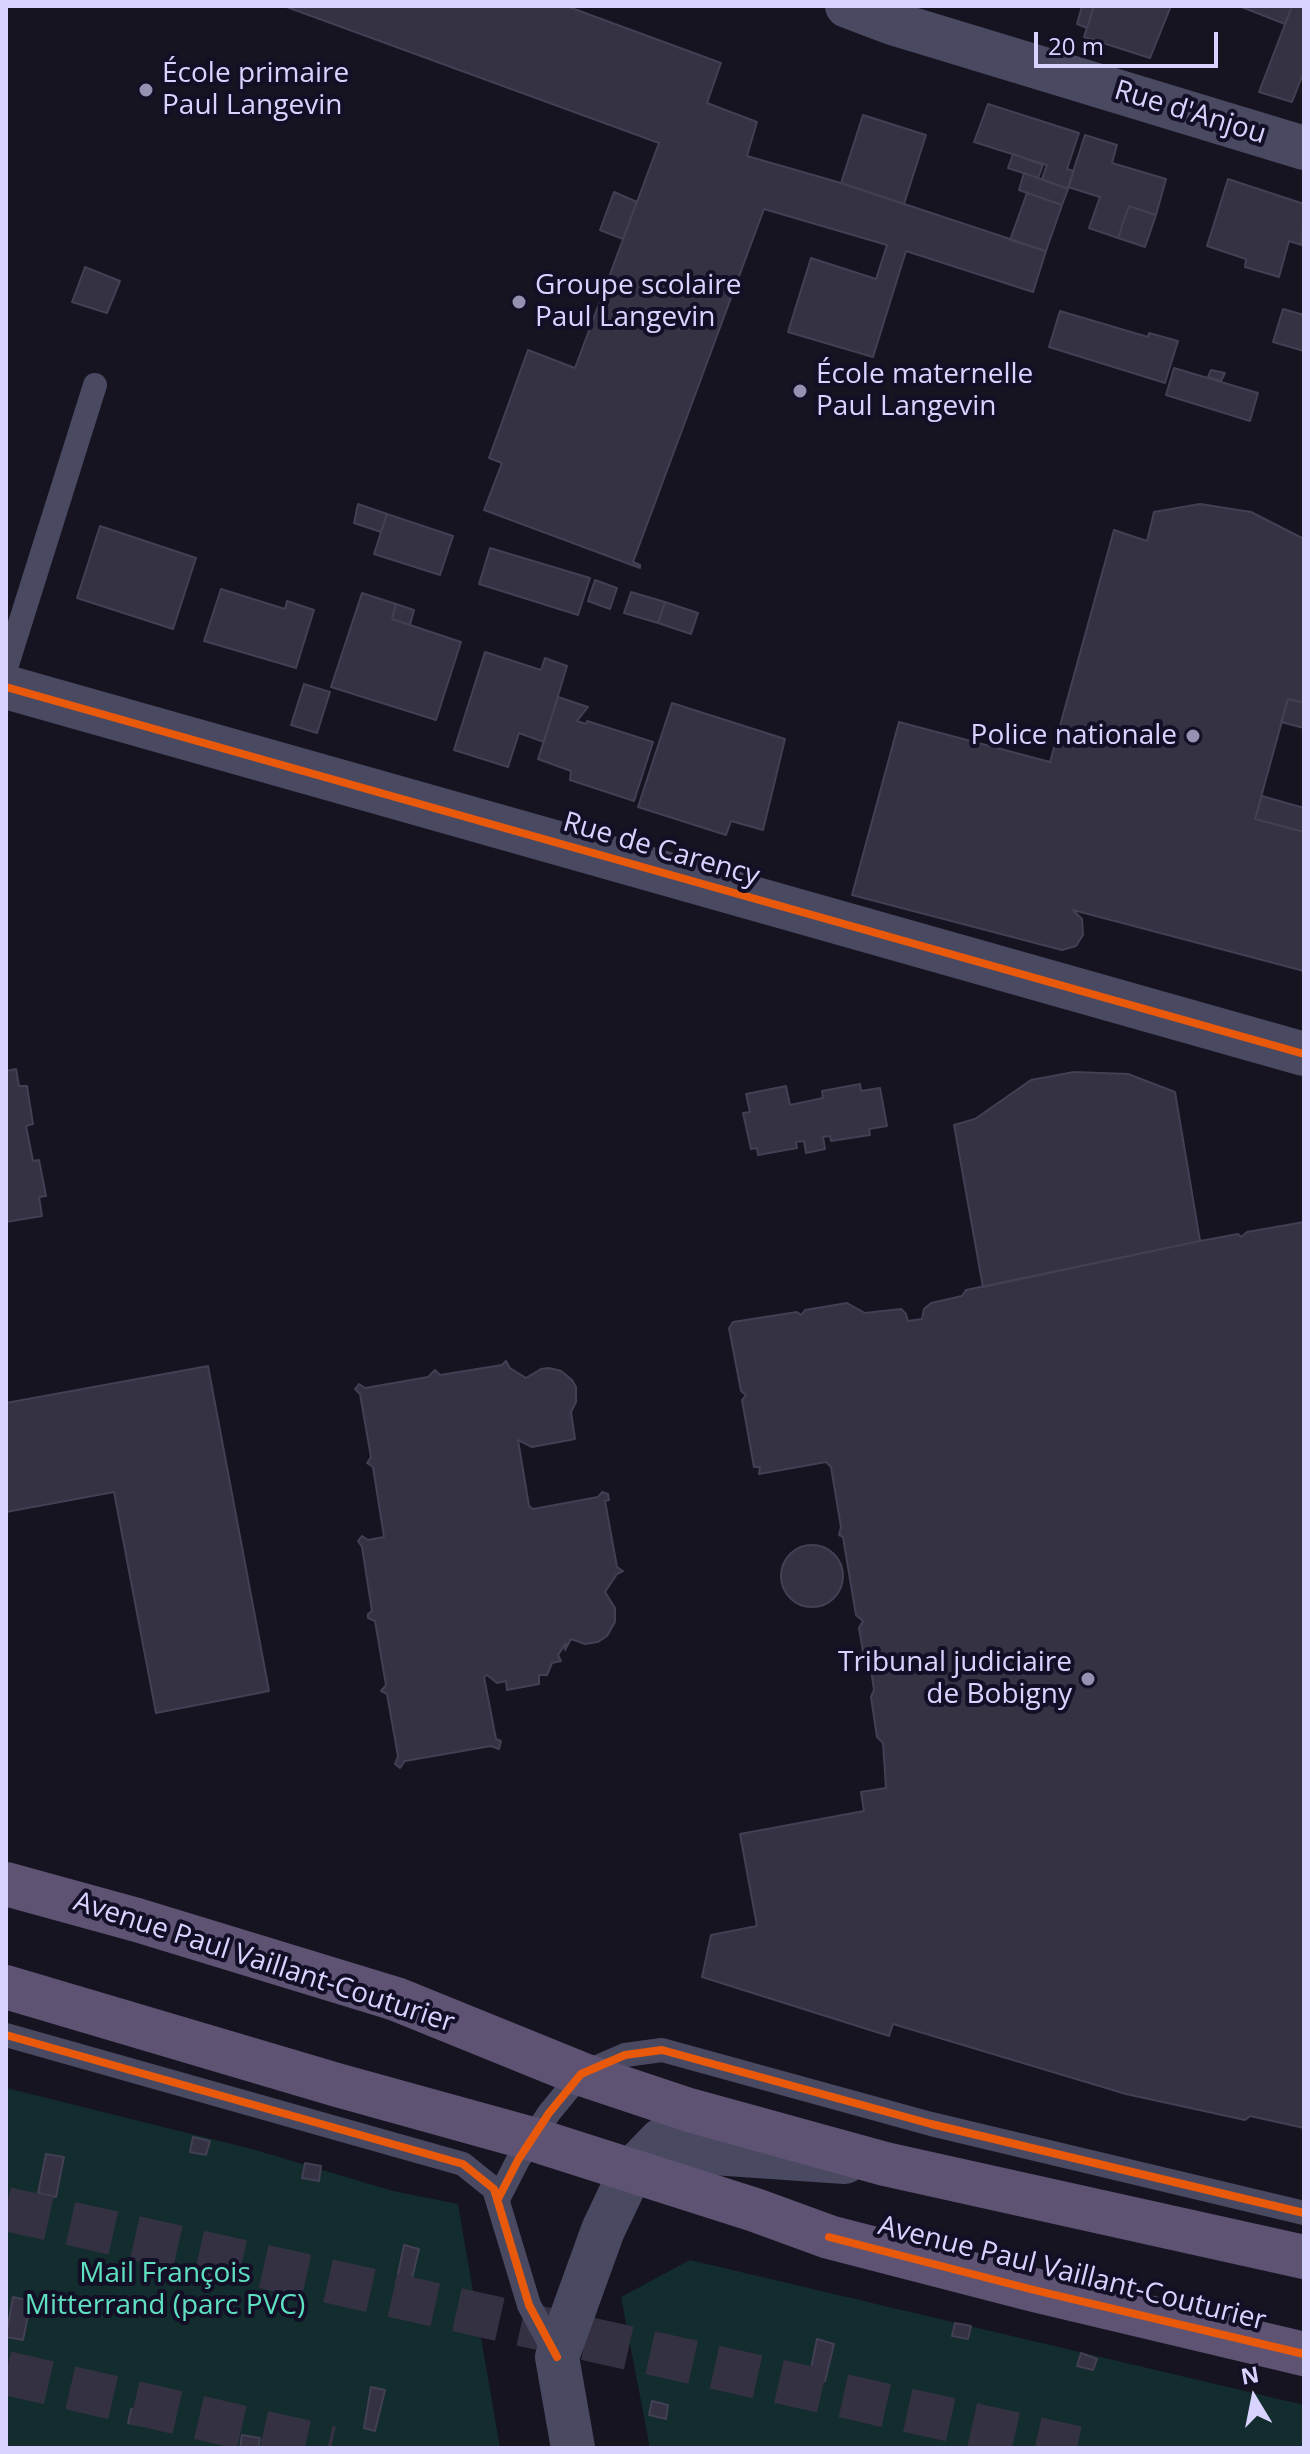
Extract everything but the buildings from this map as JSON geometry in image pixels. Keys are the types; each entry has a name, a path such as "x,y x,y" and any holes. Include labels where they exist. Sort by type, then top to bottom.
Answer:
{"main road":[{"name":"Avenue Paul Vaillant-Couturier","path":"6,1884 137,1920 396,1999 581,2074 689,2110 885,2164 1304,2257"},
{"name":"Avenue Paul Vaillant-Couturier","path":"6,1987 532,2139 829,2237 1034,2290 1304,2354"}],"street":[{"name":"Rue d'Anjou","path":"847,6 895,14 1304,148"},
{"name":"Rue de Carency","path":"6,687 1304,1054"},
{"name":"Avenue Paul Vaillant-Couturier","path":"631,2171 661,2140 713,2153 885,2164"},
{"path":"573,2448 557,2357 598,2242 631,2171"}],"lane":[{"path":"6,668 95,385"},
{"path":"6,2035 463,2164 494,2189 529,2305 557,2357"},
{"path":"498,2199 518,2160 581,2074 625,2055 662,2050 931,2124 1304,2213"}],"green space":[{"name":"Mail François Mitterrand (parc PVC)","path":"6,2088 252,2149 393,2191 458,2204 500,2448 6,2448"},
{"path":"690,2260 1304,2405 1304,2448 650,2448 621,2297"}],"tunnel":[{"path":"6,2209 1077,2448"},
{"path":"6,2373 331,2448"}],"cycle path":[{"path":"6,687 1304,1054"},
{"path":"6,2035 463,2164 494,2189 529,2305 557,2357"},
{"path":"498,2199 518,2160 549,2113 581,2074 625,2055 662,2050 931,2124 1304,2213"},
{"path":"829,2237 1034,2290 1304,2354"}],"place":[{"name":"École primaire Paul Langevin","path":"146,90"},
{"name":"Groupe scolaire Paul Langevin","path":"519,302"},
{"name":"École maternelle Paul Langevin","path":"800,391"},
{"name":"Police nationale","path":"1193,736"},
{"name":"Tribunal judiciaire de Bobigny","path":"1088,1679"}]}
